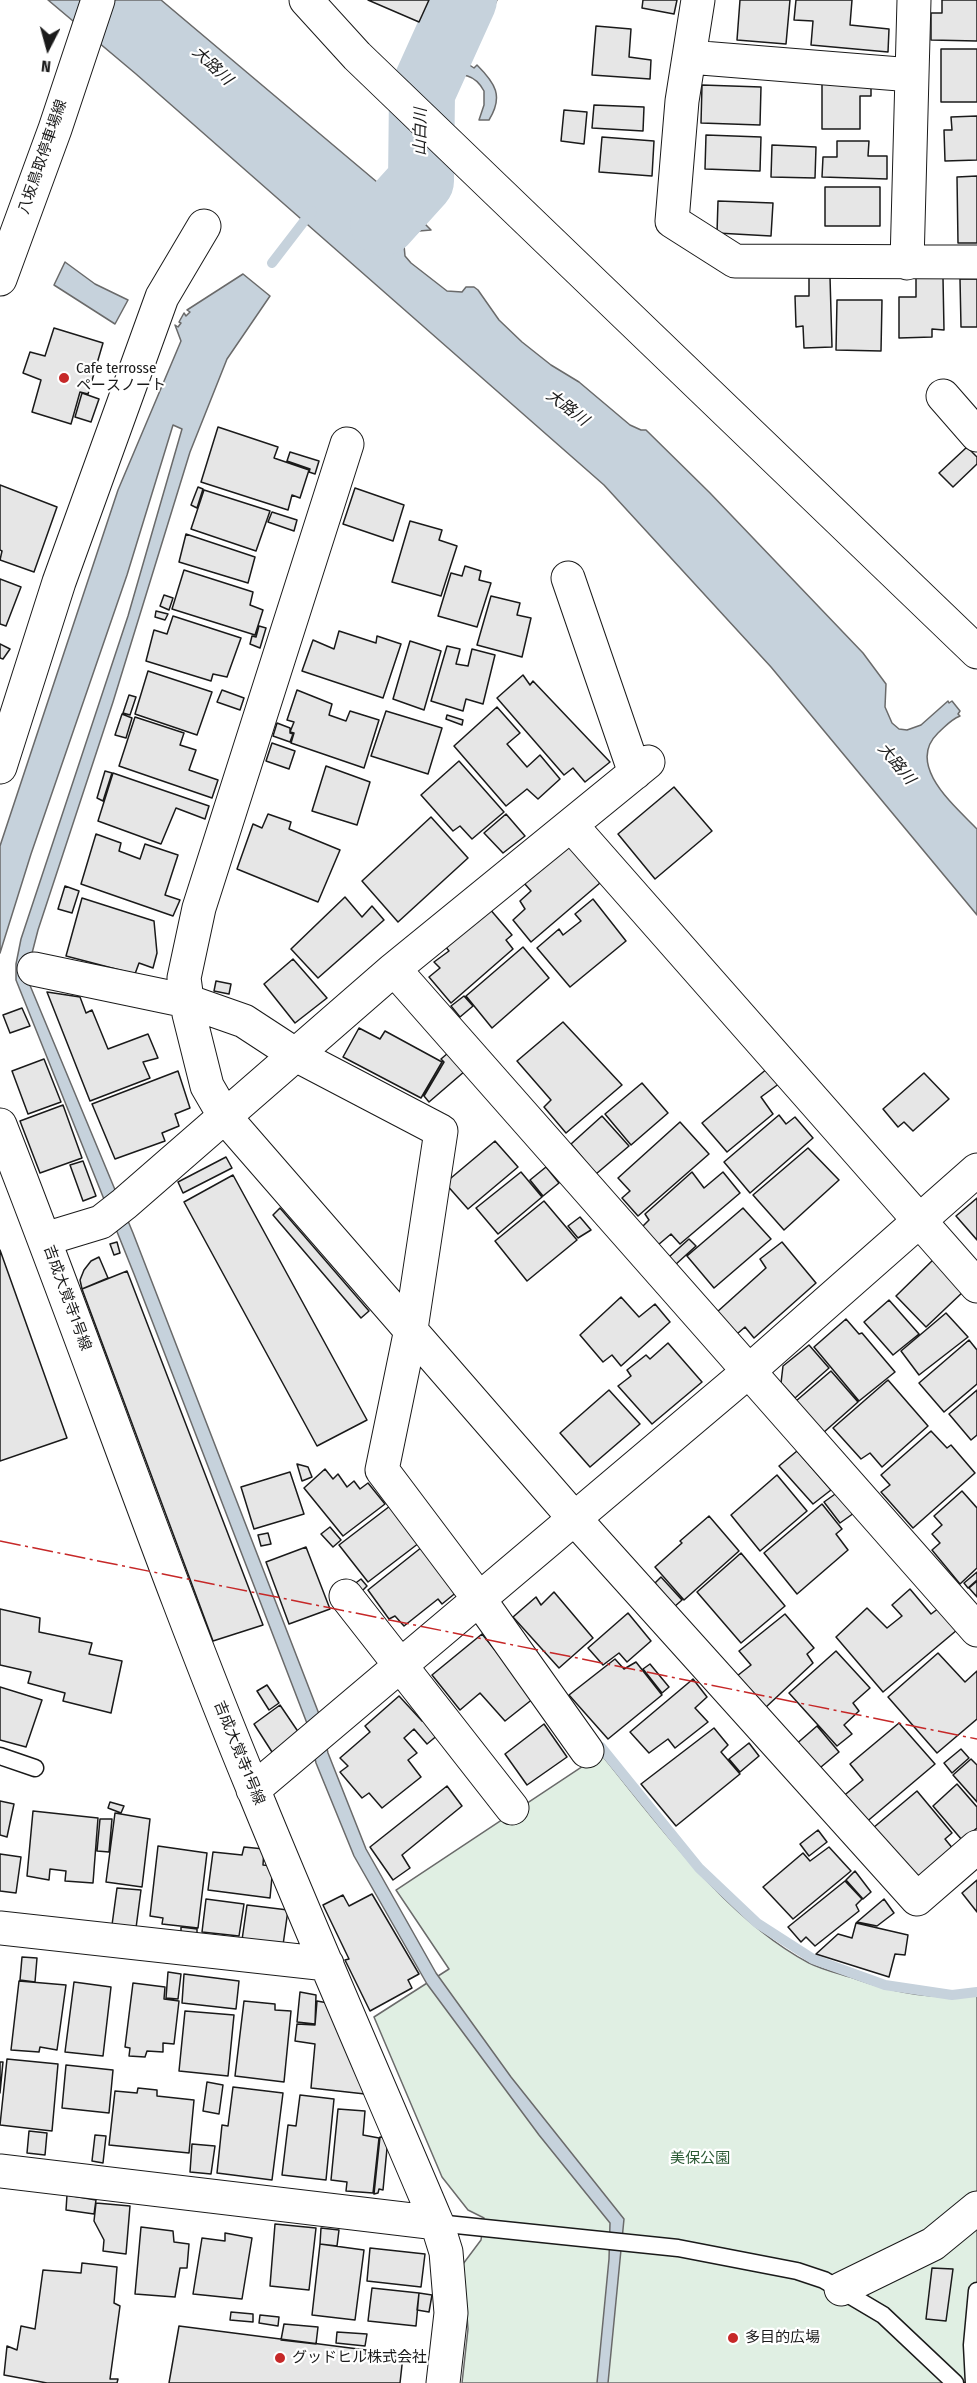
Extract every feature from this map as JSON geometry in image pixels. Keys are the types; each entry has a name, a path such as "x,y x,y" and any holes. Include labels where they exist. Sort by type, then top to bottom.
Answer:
{"street":[{"name":"八坂鳥取停車場線","path":"0,279 55,129 98,0"},
{"path":"306,0 357,56 977,652"},
{"path":"698,0 682,101 672,221 735,261 977,262"},
{"path":"907,263 914,0"},
{"path":"689,57 912,75"},
{"path":"0,767 59,582 162,297 204,226"},
{"path":"943,396 977,435"},
{"path":"347,444 199,908 184,978 187,1001 207,1086 225,1117 574,1518 917,1899 977,1847"},
{"path":"45,1239 101,1222 394,969 642,768 568,578"},
{"path":"571,825 977,1286"},
{"path":"34,969 187,1001 244,1021 296,1055 441,1131 411,1329 382,1470 479,1599 587,1751"},
{"path":"394,969 977,1630"},
{"name":"吉成大覚寺1号線","path":"0,1125 45,1239 135,1485 253,1790 437,2223 446,2252 451,2313 443,2383"},
{"path":"253,1790 749,1371 977,1170"},
{"path":"346,1596 512,1808"},
{"path":"0,1928 327,1964"},
{"path":"0,2170 437,2223"},
{"path":"841,2289 933,2244 977,2208"}],"lane":[{"path":"0,1756 35,1768"},
{"path":"437,2223 678,2248 797,2271 824,2280 883,2315 955,2383"},
{"path":"974,2383 972,2345 977,2290"}],"green space":[{"name":"美保公園","path":"601,1754 696,1869 750,1922 779,1944 809,1963 886,1988 931,1996 977,1995 977,2383 462,2383 468,2329 463,2264 481,2240 484,2218 468,2210 442,2177 374,2017 449,1969 396,1890"}],"water":[{"name":"大路川","path":"48,0 161,0 390,193 422,171 431,178 429,181 431,184 416,215 431,230 419,231 404,245 405,256 411,263 447,291 462,292 466,287 474,287 499,320 522,342 551,365 579,382 630,425 646,430 710,493 863,653 886,684 885,707 892,723 899,729 907,730 921,725 948,701 949,703 952,701 960,711 958,714 960,716 938,733 929,745 927,758 930,771 946,797 977,829 977,915 771,667 604,485 136,74"},
{"path":"437,0 497,0 468,64 474,68 477,65 493,84 497,97 489,120 479,120 484,105 484,91 476,81 468,76 445,76 441,73 438,82 442,84 430,105 398,76 410,70 413,58 422,44"},
{"path":"65,262 95,284 128,300 115,324 54,285"},
{"path":"243,274 270,296 227,359 190,452 113,702 38,930 30,961 29,983 133,1233 319,1714 328,1753 366,1849 436,1973 511,2077 624,2219 608,2383 597,2383 609,2259 610,2223 539,2135 427,1984 354,1856 316,1763 308,1726 134,1274 16,980 16,964 21,939 128,616 182,429 173,425 127,575 31,854 0,953 0,846 118,490 181,341 175,325 178,327 184,313 186,316 190,312 187,310"}],"building":[{"path":"368,0 429,0 419,22"},
{"path":"643,0 677,0 674,14 642,8"},
{"path":"740,0 790,0 786,44 737,40"},
{"path":"796,0 852,0 850,25 889,29 888,52 811,45 813,21 794,20"},
{"path":"942,0 977,0 977,41 931,40 931,13 942,13"},
{"path":"596,26 631,29 629,57 651,60 650,79 592,75"},
{"path":"941,49 977,49 977,102 941,102"},
{"path":"822,80 871,80 871,96 860,96 860,129 822,129"},
{"path":"702,85 761,87 760,125 701,123"},
{"path":"594,105 644,107 643,131 592,128"},
{"path":"564,110 587,112 584,144 561,141"},
{"path":"977,116 977,160 945,161 944,130 952,130 951,117"},
{"path":"706,135 761,137 760,171 705,169"},
{"path":"602,137 654,141 652,176 599,172"},
{"path":"837,141 869,141 868,156 887,156 887,179 822,177 823,157 837,157"},
{"path":"772,145 816,147 815,178 771,177"},
{"path":"977,176 977,243 958,243 957,177"},
{"path":"825,187 880,187 880,226 825,226"},
{"path":"718,201 773,203 771,236 717,233"},
{"path":"809,277 830,277 832,347 804,348 803,326 796,327 795,296 809,296"},
{"path":"916,278 943,278 944,330 932,329 932,337 899,338 899,297 916,297"},
{"path":"960,279 977,279 977,327 961,327"},
{"path":"837,300 882,300 881,351 836,350"},
{"path":"54,328 103,343 88,394 80,392 71,424 32,412 41,380 23,373 30,352 45,356"},
{"path":"82,393 99,399 91,422 75,417"},
{"path":"218,427 278,447 274,458 309,470 300,498 292,495 288,510 201,482"},
{"path":"967,447 977,457 977,464 953,487 939,473"},
{"path":"290,452 319,461 315,474 309,472 310,469 287,461"},
{"path":"0,485 57,507 34,572 0,560 2,551 0,550"},
{"path":"198,487 203,489 197,508 191,505"},
{"path":"355,488 404,505 393,541 343,524"},
{"path":"204,490 270,511 256,551 191,529"},
{"path":"272,512 297,520 294,531 268,522"},
{"path":"410,521 442,530 439,540 457,546 441,596 392,582"},
{"path":"186,534 255,557 248,583 179,562"},
{"path":"465,566 481,571 479,580 491,583 477,627 438,616 451,573 462,576"},
{"path":"184,570 253,592 250,605 263,610 255,635 172,609"},
{"path":"0,579 21,587 6,626 0,624"},
{"path":"164,595 173,598 169,610 160,606"},
{"path":"491,596 520,603 517,615 531,618 522,657 477,645"},
{"path":"156,611 168,614 165,620 155,617"},
{"path":"173,616 241,638 227,677 213,674 211,681 146,661 154,630 167,634"},
{"path":"259,626 266,628 260,648 250,644 252,636 256,637"},
{"path":"339,631 376,643 377,636 401,644 383,698 302,671 313,640 334,649"},
{"path":"410,641 441,651 424,710 393,699"},
{"path":"0,644 10,649 3,659 0,658"},
{"path":"447,646 460,649 456,664 468,666 472,649 495,655 483,704 466,699 463,711 431,701"},
{"path":"148,671 212,692 197,735 135,714"},
{"path":"523,675 530,685 533,681 610,762 585,782 573,768 564,775 497,698"},
{"path":"222,690 244,698 240,710 217,702"},
{"path":"297,690 332,704 329,715 346,721 350,711 379,720 364,768 291,743 294,733 290,732 294,722 287,720"},
{"path":"129,695 136,697 130,715 123,713"},
{"path":"497,707 520,733 507,744 527,767 540,755 560,779 538,799 527,789 506,806 454,746"},
{"path":"386,711 442,728 428,774 371,756"},
{"path":"122,714 132,718 126,738 115,735"},
{"path":"447,715 463,720 462,725 446,719"},
{"path":"135,717 184,733 180,745 196,750 189,770 218,780 212,798 119,766"},
{"path":"277,723 290,728 290,733 293,734 290,742 273,736"},
{"path":"272,743 295,751 289,769 266,761"},
{"path":"459,761 504,812 472,839 460,826 453,831 421,795"},
{"path":"326,766 370,782 357,825 312,811"},
{"path":"105,771 112,773 103,801 97,798"},
{"path":"113,773 209,806 205,819 176,808 161,844 98,821"},
{"path":"674,787 712,831 655,879 618,834"},
{"path":"268,814 291,822 289,829 340,850 318,902 237,869 253,824 262,828"},
{"path":"506,814 525,836 503,853 484,833"},
{"path":"431,817 468,858 398,922 362,881"},
{"path":"96,834 121,843 119,851 140,859 145,844 178,855 165,895 180,900 173,916 81,884"},
{"path":"570,845 600,883 531,942 513,920 525,909 520,901 531,891 524,883"},
{"path":"65,886 79,891 72,913 58,909"},
{"path":"345,897 362,917 372,906 384,920 318,978 291,949"},
{"path":"82,898 154,921 157,953 153,968 139,963 135,974 66,956"},
{"path":"593,899 626,941 570,987 537,948 559,929 563,935 581,921 575,914"},
{"path":"489,908 512,935 506,940 513,949 451,1003 429,977 440,968 434,962 449,951 445,946"},
{"path":"523,947 549,978 492,1028 466,996"},
{"path":"293,959 327,998 295,1023 264,984"},
{"path":"216,981 231,984 229,994 214,991"},
{"path":"47,992 80,997 86,1013 92,1010 108,1049 148,1034 158,1058 143,1062 150,1078 90,1101"},
{"path":"464,996 473,1006 460,1017 451,1006"},
{"path":"22,1008 30,1026 10,1033 3,1015"},
{"path":"563,1022 622,1085 566,1133 544,1107 551,1100 517,1061"},
{"path":"359,1028 380,1039 385,1031 442,1062 421,1098 343,1057"},
{"path":"448,1053 465,1071 429,1102 424,1096 444,1062 441,1059"},
{"path":"44,1059 61,1102 28,1114 12,1071"},
{"path":"768,1068 780,1083 761,1097 773,1114 727,1152 702,1123"},
{"path":"178,1071 190,1108 175,1114 179,1126 162,1133 165,1141 115,1159 92,1104"},
{"path":"924,1073 949,1099 913,1131 904,1122 898,1127 883,1109"},
{"path":"642,1083 668,1113 631,1145 605,1114"},
{"path":"63,1105 82,1158 40,1173 20,1121"},
{"path":"779,1115 786,1124 795,1117 813,1138 750,1193 724,1162"},
{"path":"602,1116 629,1146 596,1174 571,1144"},
{"path":"680,1122 709,1154 638,1216 622,1198 630,1191 618,1178"},
{"path":"495,1141 518,1167 468,1209 445,1183"},
{"path":"808,1148 839,1180 784,1230 753,1195"},
{"path":"226,1157 232,1168 183,1193 178,1182"},
{"path":"83,1161 96,1196 83,1201 70,1165"},
{"path":"546,1167 559,1183 543,1196 530,1180"},
{"path":"521,1172 542,1197 498,1234 476,1208"},
{"path":"692,1172 704,1188 723,1172 740,1193 680,1244 671,1234 658,1245 642,1227 649,1220 645,1214"},
{"path":"233,1175 367,1420 317,1446 184,1202"},
{"path":"977,1198 977,1240 956,1216"},
{"path":"544,1201 577,1240 527,1281 495,1241"},
{"path":"280,1208 369,1311 361,1318 273,1215"},
{"path":"743,1208 771,1239 714,1288 687,1256"},
{"path":"580,1217 591,1230 578,1238 568,1226"},
{"path":"689,1239 696,1246 675,1265 669,1257"},
{"path":"117,1242 120,1253 114,1255 110,1244"},
{"path":"782,1242 816,1283 754,1338 745,1327 737,1334 717,1312 766,1268 760,1259"},
{"path":"0,1250 67,1438 0,1461"},
{"path":"99,1257 108,1278 82,1289 80,1280 84,1270 91,1261"},
{"path":"935,1258 965,1290 926,1327 896,1296"},
{"path":"127,1271 263,1625 213,1641 82,1289"},
{"path":"621,1297 639,1317 655,1304 670,1322 621,1366 612,1355 603,1362 580,1335"},
{"path":"889,1300 919,1334 893,1355 864,1322"},
{"path":"946,1313 968,1337 919,1375 901,1351"},
{"path":"846,1319 859,1334 862,1333 895,1372 859,1401 814,1347"},
{"path":"969,1340 977,1350 977,1384 944,1412 919,1383"},
{"path":"668,1343 702,1382 652,1424 618,1386 631,1376 627,1370 646,1355 650,1359"},
{"path":"809,1345 829,1368 795,1398 781,1383 783,1366"},
{"path":"831,1371 858,1402 823,1433 796,1401"},
{"path":"888,1380 928,1426 882,1467 870,1453 861,1459 833,1428"},
{"path":"609,1390 640,1424 590,1467 560,1433"},
{"path":"977,1390 977,1435 971,1440 949,1414"},
{"path":"931,1431 947,1448 951,1445 975,1473 913,1528 881,1492 890,1485 881,1475"},
{"path":"797,1451 831,1490 813,1504 779,1466"},
{"path":"297,1464 308,1467 312,1477 302,1481"},
{"path":"325,1469 333,1479 338,1474 347,1487 354,1481 360,1489 368,1483 385,1504 343,1536 304,1488"},
{"path":"290,1472 304,1514 254,1529 241,1487"},
{"path":"777,1475 807,1511 760,1551 731,1515"},
{"path":"962,1491 977,1508 977,1568 960,1584 932,1550 940,1543 932,1534 942,1525 934,1516"},
{"path":"838,1492 854,1513 840,1523 824,1502"},
{"path":"822,1504 842,1529 836,1534 848,1550 797,1594 764,1553"},
{"path":"390,1506 419,1543 368,1582 339,1545"},
{"path":"709,1516 739,1551 684,1600 655,1567"},
{"path":"330,1527 341,1540 333,1547 321,1534"},
{"path":"268,1533 271,1544 261,1546 258,1535"},
{"path":"306,1547 330,1609 289,1624 266,1562"},
{"path":"422,1547 458,1591 442,1604 438,1599 404,1626 395,1616 389,1619 368,1590"},
{"path":"741,1553 785,1606 741,1643 697,1592"},
{"path":"977,1572 977,1580 968,1588 964,1583"},
{"path":"661,1577 682,1600 674,1607 655,1583"},
{"path":"361,1579 367,1586 360,1593 353,1585"},
{"path":"977,1581 977,1597 969,1588"},
{"path":"910,1589 931,1614 939,1608 957,1630 883,1692 836,1637 867,1608 887,1628 902,1616 892,1605"},
{"path":"554,1592 593,1638 559,1668 513,1617 536,1597 541,1605"},
{"path":"0,1609 40,1618 39,1632 92,1643 89,1654 122,1661 111,1713 63,1701 65,1693 28,1683 31,1672 0,1665"},
{"path":"628,1613 651,1641 627,1662 619,1653 603,1665 588,1648"},
{"path":"785,1614 814,1648 807,1654 813,1663 765,1708 737,1676 751,1665 739,1651"},
{"path":"482,1634 534,1698 505,1721 480,1693 460,1710 432,1675"},
{"path":"836,1651 870,1688 853,1703 859,1711 844,1725 852,1734 837,1746 789,1693"},
{"path":"938,1653 965,1682 977,1671 977,1719 937,1753 888,1697"},
{"path":"615,1659 624,1669 636,1662 662,1695 608,1739 569,1695"},
{"path":"650,1664 669,1687 662,1693 643,1669"},
{"path":"693,1679 707,1697 695,1708 708,1722 675,1748 668,1739 649,1753 630,1732"},
{"path":"267,1685 279,1703 269,1710 257,1691"},
{"path":"0,1687 42,1700 26,1747 0,1740"},
{"path":"399,1696 422,1721 427,1718 439,1734 427,1744 414,1729 404,1738 417,1753 408,1760 421,1777 382,1808 369,1793 362,1798 340,1772 348,1766 340,1758 370,1732 365,1726"},
{"path":"280,1705 299,1733 272,1752 254,1724"},
{"path":"899,1723 935,1764 864,1824 841,1798 863,1780 850,1764"},
{"path":"544,1724 567,1757 527,1785 505,1754"},
{"path":"817,1726 839,1752 815,1772 794,1746"},
{"path":"714,1728 728,1745 721,1752 740,1774 676,1826 641,1784"},
{"path":"749,1743 759,1756 740,1772 729,1759"},
{"path":"961,1749 969,1758 952,1773 944,1763"},
{"path":"971,1759 977,1765 977,1802 953,1775"},
{"path":"957,1784 977,1807 977,1828 962,1840 933,1806"},
{"path":"447,1786 462,1806 402,1855 410,1868 393,1880 370,1847"},
{"path":"917,1791 952,1833 945,1839 954,1850 919,1880 873,1828"},
{"path":"0,1801 14,1804 7,1837 0,1835"},
{"path":"110,1802 124,1806 121,1813 108,1808"},
{"path":"33,1811 98,1818 93,1883 65,1881 66,1871 50,1869 49,1880 27,1876"},
{"path":"115,1813 150,1819 142,1887 106,1882"},
{"path":"100,1819 112,1819 109,1852 97,1851"},
{"path":"818,1830 827,1842 809,1856 800,1844"},
{"path":"158,1846 207,1853 198,1928 162,1924 163,1918 150,1916"},
{"path":"244,1847 264,1849 263,1865 273,1866 270,1898 208,1890 213,1852 242,1855"},
{"path":"829,1847 851,1871 793,1919 763,1887 803,1853 810,1861"},
{"path":"0,1854 21,1857 16,1893 0,1891"},
{"path":"855,1871 871,1892 863,1899 846,1880"},
{"path":"977,1880 977,1912 962,1893"},
{"path":"845,1881 862,1899 856,1905 859,1911 815,1946 806,1937 801,1942 788,1927"},
{"path":"117,1888 141,1890 136,1928 112,1925"},
{"path":"372,1894 419,1974 408,1980 412,1988 370,2011 345,1960 349,1959 323,1905 343,1895 349,1906"},
{"path":"206,1899 244,1904 239,1936 202,1932"},
{"path":"884,1899 894,1913 877,1926 857,1922"},
{"path":"247,1905 288,1910 283,1945 242,1940"},
{"path":"856,1923 908,1935 905,1955 895,1954 889,1977 816,1954 838,1934 852,1938"},
{"path":"181,1927 197,1929 197,1935 181,1934"},
{"path":"22,1957 37,1958 35,1982 20,1980"},
{"path":"168,1972 181,1974 178,1999 166,1998"},
{"path":"184,1974 239,1981 236,2009 182,2003"},
{"path":"19,1981 66,1985 57,2050 40,2047 39,2052 11,2050"},
{"path":"74,1982 111,1987 103,2056 65,2052"},
{"path":"133,1983 165,1987 164,1999 179,2001 174,2044 163,2043 163,2052 147,2051 145,2057 129,2056 130,2048 125,2047"},
{"path":"300,1992 316,1995 315,2024 297,2022"},
{"path":"244,2001 275,2004 275,2010 291,2011 284,2082 235,2076"},
{"path":"317,2001 328,2003 365,2094 311,2088 315,2044 295,2041 297,2024 315,2025"},
{"path":"185,2011 234,2015 228,2076 179,2071"},
{"path":"7,2059 58,2064 52,2131 0,2125"},
{"path":"0,2062 3,2062 0,2093"},
{"path":"66,2065 113,2070 109,2113 62,2108"},
{"path":"207,2082 223,2085 219,2114 203,2111"},
{"path":"233,2087 283,2093 272,2180 217,2173 222,2125 228,2126"},
{"path":"138,2088 157,2090 157,2096 194,2100 189,2153 109,2145 115,2091 137,2093"},
{"path":"300,2095 334,2099 326,2180 282,2175 288,2125 296,2126"},
{"path":"338,2109 365,2111 363,2135 379,2138 373,2193 346,2191 347,2182 331,2180"},
{"path":"29,2131 47,2133 45,2155 27,2153"},
{"path":"95,2135 106,2136 103,2163 92,2161"},
{"path":"380,2137 388,2138 383,2190 379,2189 378,2193 374,2194"},
{"path":"192,2144 215,2146 211,2174 190,2172"},
{"path":"67,2195 96,2200 94,2214 66,2210"},
{"path":"96,2203 130,2206 126,2254 103,2251 104,2240 94,2221"},
{"path":"275,2224 316,2228 309,2290 270,2286"},
{"path":"141,2227 173,2231 174,2242 189,2244 187,2268 180,2268 175,2297 135,2294"},
{"path":"321,2228 339,2230 337,2246 320,2244"},
{"path":"225,2233 252,2238 242,2299 193,2294 202,2238 225,2241"},
{"path":"320,2244 364,2250 355,2320 312,2315"},
{"path":"370,2248 425,2254 421,2287 367,2281"},
{"path":"82,2263 117,2267 114,2303 120,2306 110,2379 118,2379 117,2383 47,2383 4,2375 7,2346 17,2350 21,2326 35,2329 43,2270 81,2273"},
{"path":"932,2268 953,2269 946,2321 926,2319"},
{"path":"372,2288 419,2293 416,2326 368,2321"},
{"path":"419,2293 432,2295 429,2312 417,2310"},
{"path":"231,2312 253,2314 253,2322 230,2320"},
{"path":"260,2315 279,2317 278,2326 259,2323"},
{"path":"284,2324 318,2327 316,2344 281,2340"},
{"path":"179,2326 366,2350 365,2360 391,2362 392,2356 403,2356 400,2383 169,2383"},
{"path":"337,2332 367,2334 365,2346 336,2343"}],"waterway":[{"name":"山白川","path":"383,223 421,181 422,93 464,0"},
{"path":"272,263 312,211"},
{"path":"601,1747 699,1868 757,1923 813,1959 885,1985 952,1995 977,1992"}],"power":[{"path":"0,1541 977,1739"}],"place":[{"name":"Cafe terrosse ペースノート","path":"64,378"},
{"name":"多目的広場","path":"733,2338"},
{"name":"グッドヒル株式会社","path":"280,2358"}]}
